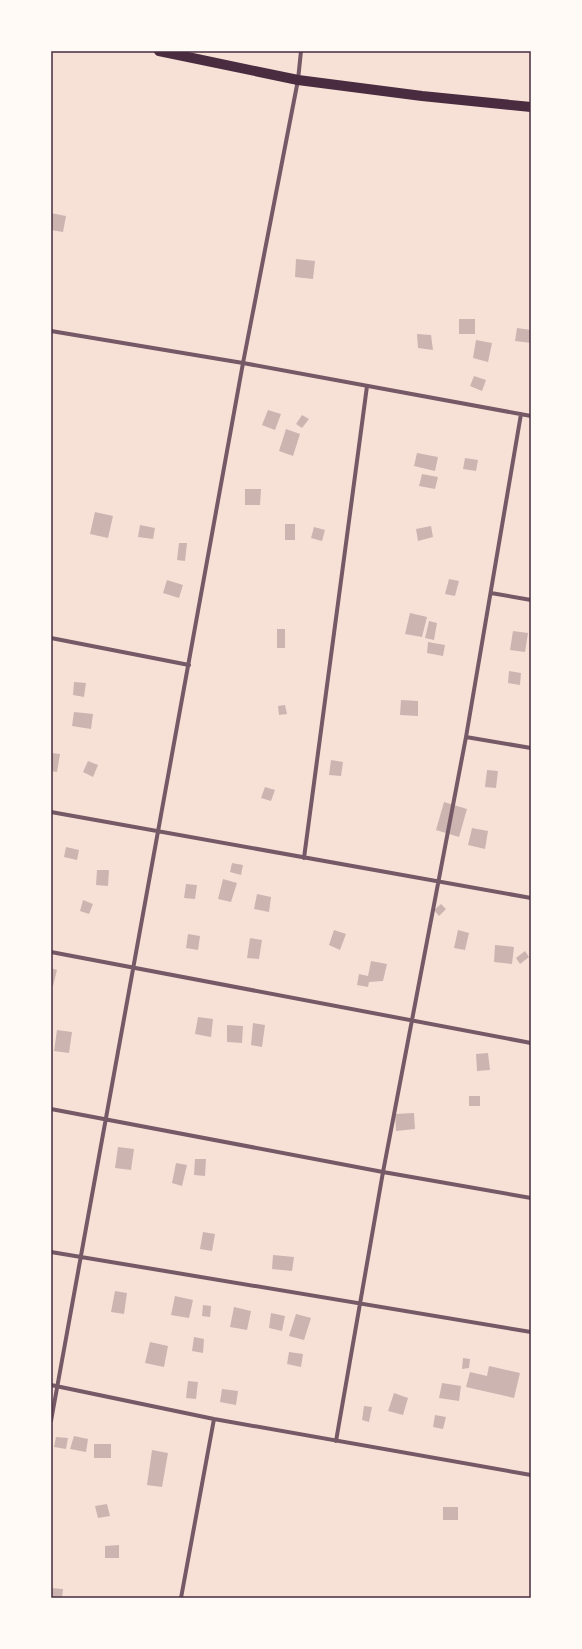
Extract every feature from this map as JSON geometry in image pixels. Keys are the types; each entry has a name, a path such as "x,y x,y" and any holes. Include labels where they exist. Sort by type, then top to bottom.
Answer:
{"main road":[{"path":"159,51 298,80 422,96 531,107"}],"street":[{"path":"51,1421 59,1386 80,1257 243,363 298,80 301,51"},
{"path":"51,331 243,363 531,416"},
{"path":"304,858 367,386"},
{"path":"336,1441 383,1172 440,882 521,414"},
{"path":"491,593 531,600"},
{"path":"51,638 189,665"},
{"path":"466,737 531,748"},
{"path":"51,812 531,898"},
{"path":"51,952 531,1043"},
{"path":"51,1109 383,1172 531,1198"},
{"path":"51,1252 531,1332"},
{"path":"51,1385 214,1419 531,1475"},
{"path":"181,1598 214,1419"}],"building":[{"path":"51,213 66,216 63,232 51,230"},
{"path":"296,259 315,261 313,279 295,277"},
{"path":"459,319 475,319 475,334 459,334"},
{"path":"517,328 531,330 531,343 515,341"},
{"path":"417,334 431,335 433,350 418,348"},
{"path":"476,340 492,343 488,362 473,358"},
{"path":"474,376 486,380 482,391 470,386"},
{"path":"268,410 281,414 275,430 262,425"},
{"path":"302,415 309,419 302,428 296,424"},
{"path":"286,429 300,434 293,456 279,451"},
{"path":"417,453 438,457 435,471 414,466"},
{"path":"465,458 478,460 476,471 463,469"},
{"path":"422,474 438,477 435,489 419,486"},
{"path":"245,489 261,489 260,505 245,505"},
{"path":"95,512 113,516 108,538 90,534"},
{"path":"285,524 295,524 295,540 285,540"},
{"path":"140,525 155,528 153,539 138,537"},
{"path":"431,526 433,537 418,541 416,529"},
{"path":"314,527 325,530 322,541 311,538"},
{"path":"179,543 187,543 185,561 177,560"},
{"path":"449,579 459,581 455,596 445,594"},
{"path":"167,580 183,585 179,598 163,593"},
{"path":"410,613 427,617 422,637 405,634"},
{"path":"429,621 437,623 434,640 425,638"},
{"path":"277,629 285,629 285,648 277,648"},
{"path":"513,631 528,633 525,652 510,650"},
{"path":"428,642 445,645 443,656 427,653"},
{"path":"509,671 521,673 520,685 508,683"},
{"path":"74,682 86,683 84,697 73,695"},
{"path":"401,700 418,701 418,716 400,715"},
{"path":"285,705 287,714 279,715 278,706"},
{"path":"74,712 93,714 91,729 72,726"},
{"path":"51,753 60,754 57,772 51,771"},
{"path":"331,760 343,762 341,776 329,775"},
{"path":"88,761 98,765 93,777 83,772"},
{"path":"487,770 498,771 496,788 485,787"},
{"path":"265,787 275,790 271,801 261,798"},
{"path":"444,802 467,809 459,837 436,830"},
{"path":"472,828 488,831 485,849 468,845"},
{"path":"66,847 79,850 77,860 64,857"},
{"path":"232,863 243,865 241,875 230,872"},
{"path":"97,870 109,870 108,886 96,885"},
{"path":"223,879 237,883 231,902 218,899"},
{"path":"186,884 197,885 195,899 184,898"},
{"path":"257,894 271,897 269,912 254,909"},
{"path":"83,900 93,904 89,914 80,911"},
{"path":"441,904 446,909 439,916 434,910"},
{"path":"334,930 346,934 340,950 329,945"},
{"path":"458,930 469,933 465,950 454,948"},
{"path":"188,934 200,936 198,950 186,948"},
{"path":"250,938 262,940 259,959 247,958"},
{"path":"495,945 514,947 512,964 494,962"},
{"path":"525,951 529,957 520,964 516,958"},
{"path":"371,961 387,964 383,981 369,982 368,987 357,985 359,974 368,976"},
{"path":"51,968 57,970 53,986 51,985"},
{"path":"198,1017 213,1019 211,1037 195,1034"},
{"path":"253,1023 265,1025 262,1047 251,1045"},
{"path":"227,1025 243,1026 242,1043 227,1042"},
{"path":"57,1030 72,1032 69,1053 54,1051"},
{"path":"488,1053 490,1070 477,1071 476,1054"},
{"path":"469,1096 480,1096 480,1106 469,1106"},
{"path":"414,1113 415,1129 396,1131 395,1114"},
{"path":"118,1147 134,1149 131,1170 115,1168"},
{"path":"195,1159 206,1159 205,1176 194,1175"},
{"path":"176,1163 187,1165 182,1186 172,1183"},
{"path":"203,1232 215,1234 212,1251 200,1249"},
{"path":"273,1255 294,1257 292,1271 272,1269"},
{"path":"115,1291 127,1293 124,1314 111,1312"},
{"path":"175,1296 193,1300 189,1318 171,1315"},
{"path":"203,1305 211,1306 210,1317 202,1316"},
{"path":"234,1307 251,1311 247,1330 230,1327"},
{"path":"271,1313 285,1316 282,1331 269,1328"},
{"path":"296,1314 311,1318 304,1340 289,1336"},
{"path":"194,1337 204,1339 203,1353 192,1351"},
{"path":"150,1342 168,1346 164,1367 145,1363"},
{"path":"289,1352 303,1354 301,1367 287,1364"},
{"path":"463,1358 470,1359 469,1368 462,1369"},
{"path":"489,1366 520,1373 514,1398 466,1387 470,1372 487,1376"},
{"path":"188,1381 198,1382 196,1399 186,1398"},
{"path":"442,1383 461,1386 459,1401 439,1398"},
{"path":"222,1389 238,1391 236,1405 220,1402"},
{"path":"394,1393 408,1398 403,1415 388,1411"},
{"path":"364,1406 372,1407 369,1422 362,1420"},
{"path":"435,1415 446,1417 443,1429 433,1427"},
{"path":"74,1436 88,1439 86,1452 70,1449"},
{"path":"56,1437 68,1438 66,1449 54,1447"},
{"path":"94,1444 111,1444 111,1458 94,1458"},
{"path":"152,1450 168,1453 162,1487 147,1485"},
{"path":"107,1504 110,1516 98,1518 95,1506"},
{"path":"443,1507 458,1507 458,1520 443,1520"},
{"path":"119,1545 119,1558 105,1558 105,1546"},
{"path":"51,1588 63,1589 62,1598 51,1598"}]}
